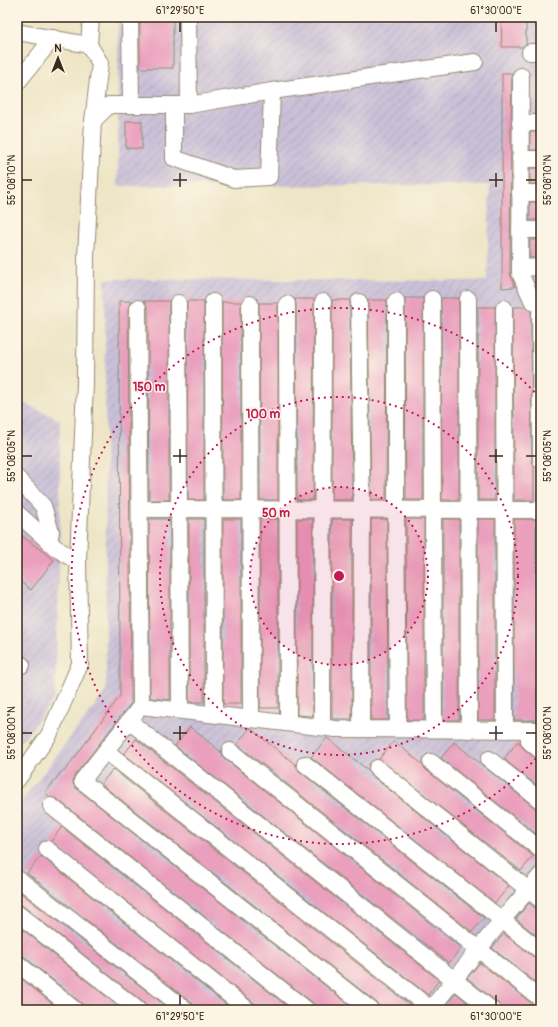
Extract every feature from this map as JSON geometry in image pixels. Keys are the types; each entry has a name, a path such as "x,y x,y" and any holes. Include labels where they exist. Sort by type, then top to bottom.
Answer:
{"street":[{"path":"17,780 50,735 80,664 78,562 85,382 86,257 93,121 100,63 89,45 91,17"},
{"path":"130,17 130,105"},
{"path":"188,17 181,105 174,158 234,179 269,177 272,90"},
{"path":"17,32 89,45"},
{"path":"17,83 53,38"},
{"path":"93,121 109,105 181,105 272,90 475,62"},
{"path":"521,76 520,273 533,302 541,307 541,460"},
{"path":"520,123 541,123"},
{"path":"520,159 541,159"},
{"path":"520,193 541,193"},
{"path":"520,230 541,230"},
{"path":"520,268 541,267"},
{"path":"432,299 434,729"},
{"path":"468,299 469,730"},
{"path":"396,301 398,729"},
{"path":"213,302 214,714"},
{"path":"322,727 323,302"},
{"path":"359,302 362,510 361,729"},
{"path":"178,303 180,710"},
{"path":"250,304 251,718"},
{"path":"287,304 288,723"},
{"path":"138,308 141,706 82,781 371,1010"},
{"path":"504,308 505,730"},
{"path":"17,478 43,506 51,532 49,542"},
{"path":"140,509 541,510"},
{"path":"17,513 56,548 78,562"},
{"path":"141,706 322,727 361,729 535,730 529,741 541,751"},
{"path":"130,721 492,1010"},
{"path":"106,751 431,1010 502,920 541,876"},
{"path":"230,751 541,999"},
{"path":"489,759 541,801"},
{"path":"431,762 541,850"},
{"path":"305,764 541,951"},
{"path":"377,768 541,900"},
{"path":"51,806 307,1010"},
{"path":"46,848 248,1010"},
{"path":"20,880 186,1010"},
{"path":"17,913 138,1010"},
{"path":"17,963 75,1010"}],"shaded area":[{"path":"118,17 541,17 541,1010 17,1010 17,807 106,691 105,279 487,281 490,185 118,186"},
{"path":"17,400 60,420 60,544 55,698 17,747"}],"building":[{"path":"140,17 173,17 173,68 140,68"},
{"path":"501,17 526,17 526,44 522,47 502,47"},
{"path":"502,73 512,73 510,273 515,287 502,288"},
{"path":"126,121 142,121 142,149 126,148"},
{"path":"530,132 541,132 541,150 530,150"},
{"path":"530,168 541,168 541,184 530,184"},
{"path":"530,202 541,202 541,220 530,220"},
{"path":"530,240 541,240 541,258 530,258"},
{"path":"405,298 423,298 423,500 406,500"},
{"path":"441,298 459,298 459,500 442,500"},
{"path":"295,299 314,299 313,500 297,500"},
{"path":"332,300 350,300 352,500 332,500"},
{"path":"368,300 387,300 386,500 371,500"},
{"path":"119,301 132,301 128,308 131,703 75,775 73,784 76,788 356,1010 316,1010 313,1003 57,799 50,797 45,793 62,771 64,772 120,696"},
{"path":"144,301 169,301 169,500 149,500 148,308"},
{"path":"187,301 204,301 204,500 188,500"},
{"path":"222,302 241,302 241,500 223,500"},
{"path":"259,303 278,303 278,500 260,500"},
{"path":"478,307 495,307 495,500 478,500"},
{"path":"513,307 525,307 531,311 532,460 534,466 534,500 514,500"},
{"path":"149,519 170,519 170,700 150,698"},
{"path":"189,519 204,519 204,702 189,702"},
{"path":"223,519 241,519 241,704 223,704"},
{"path":"260,519 278,519 278,708 260,708"},
{"path":"297,519 313,519 313,716 297,715"},
{"path":"332,519 352,519 352,719 332,719"},
{"path":"371,519 387,519 388,720 371,720"},
{"path":"406,519 424,519 424,720 407,720"},
{"path":"443,519 459,519 459,720 443,720"},
{"path":"478,519 495,519 495,720 478,720"},
{"path":"514,519 536,519 537,720 514,720"},
{"path":"17,532 54,560 31,590 17,579"},
{"path":"190,727 221,752 224,758 461,948 449,963 175,746"},
{"path":"250,728 296,765 299,771 484,918 472,932 237,744"},
{"path":"327,738 509,886 495,903 311,757"},
{"path":"136,739 439,980 428,995 124,754"},
{"path":"394,741 422,764 425,769 533,856 521,871 379,759"},
{"path":"518,741 523,748 535,758 541,760 541,789 504,759"},
{"path":"454,742 535,808 541,810 541,838 441,758"},
{"path":"113,769 415,1009 380,1010 377,1003 101,784"},
{"path":"62,827 292,1010 257,1010 254,1003 51,841"},
{"path":"41,856 233,1010 195,1010 195,1006 192,1003 27,873"},
{"path":"17,890 171,1010 147,1010 144,1003 23,906 17,904"},
{"path":"529,903 535,908 541,909 541,939 516,919"},
{"path":"17,925 123,1010 84,1010 81,1003 23,956 17,954"},
{"path":"504,934 535,958 541,960 541,987 492,948"},
{"path":"480,963 535,1006 541,1008 541,1010 501,1010 498,1003 467,978"},
{"path":"17,975 60,1010 29,1010 17,1001"},
{"path":"456,993 477,1010 442,1010"}]}
